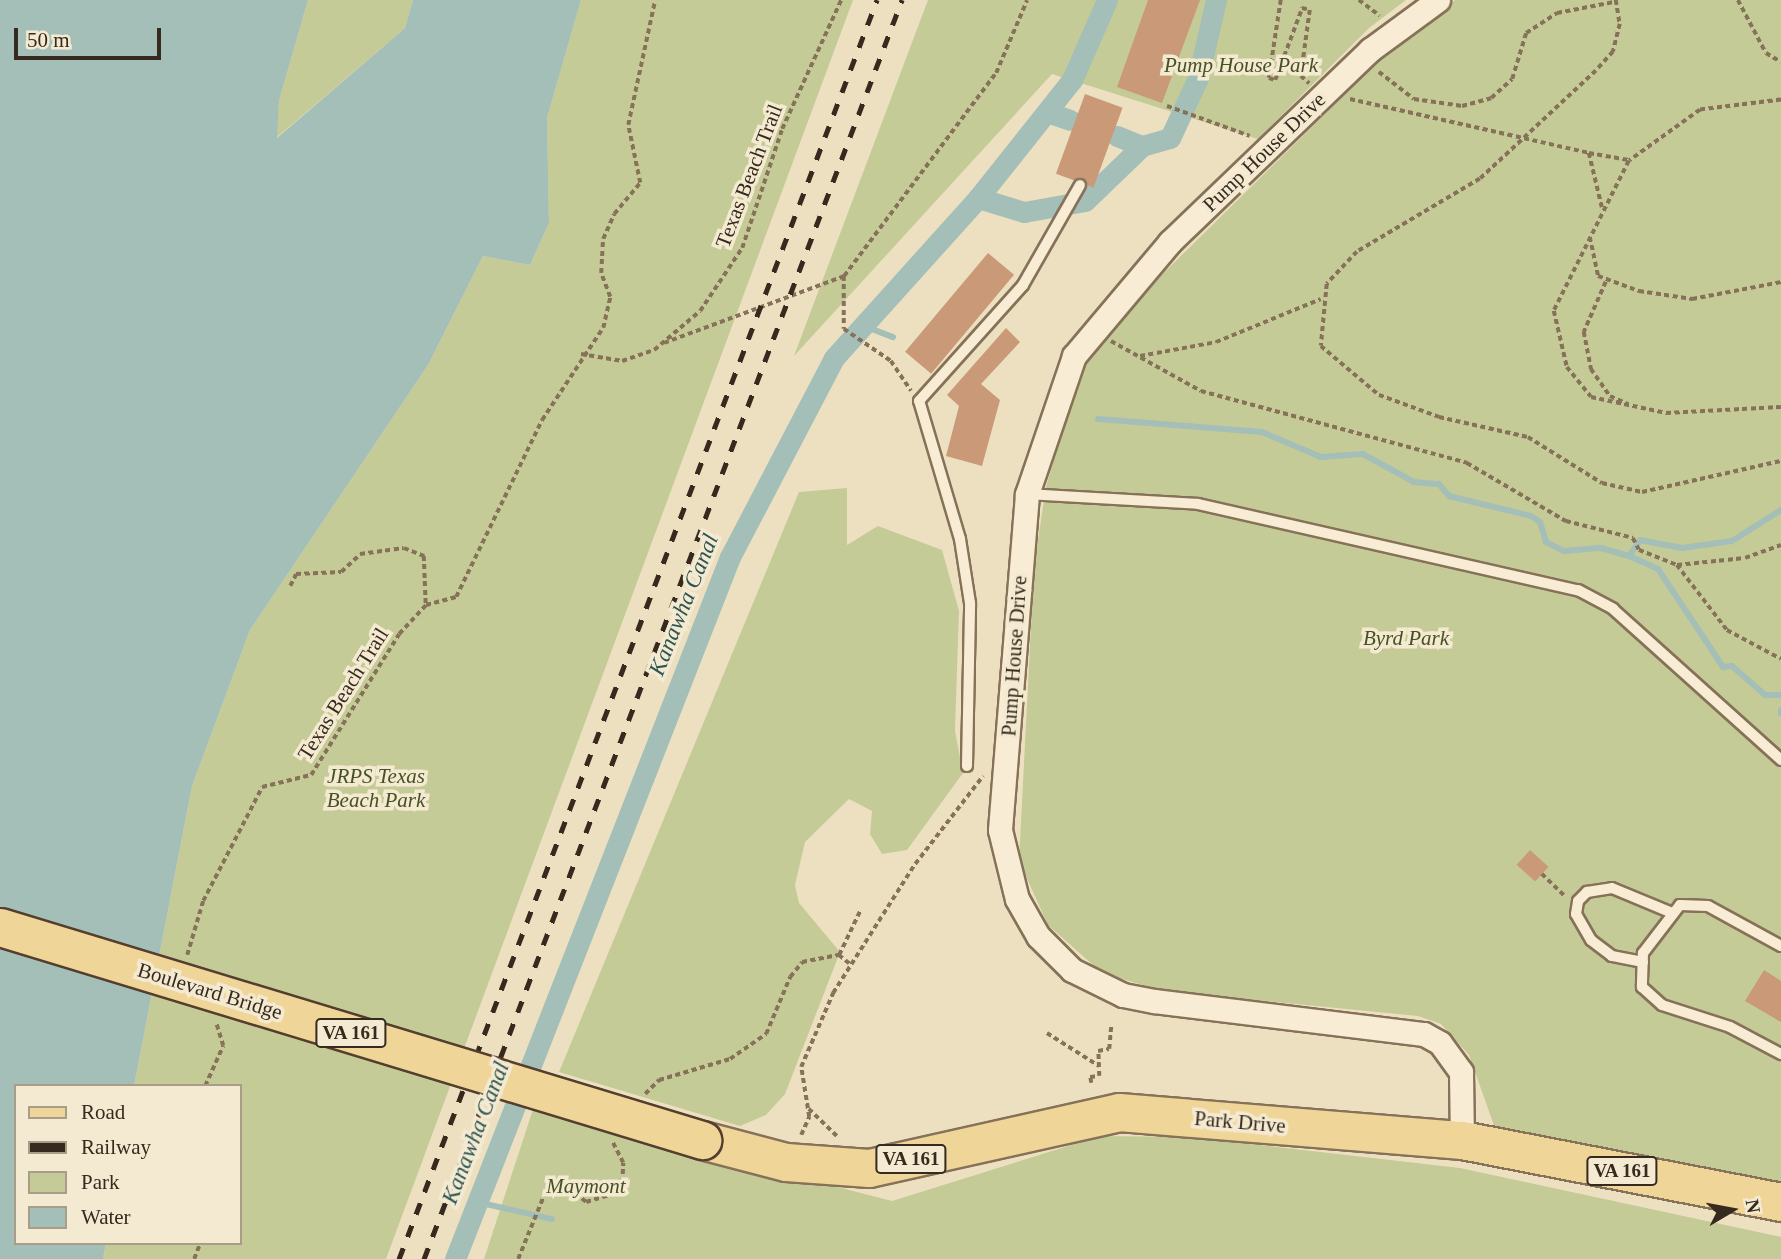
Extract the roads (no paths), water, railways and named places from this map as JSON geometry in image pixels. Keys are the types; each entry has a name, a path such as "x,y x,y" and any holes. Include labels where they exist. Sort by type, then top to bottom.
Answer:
{"main road":[{"name":"Boulevard Bridge","path":"0,926 702,1140"},
{"name":"Park Drive","path":"702,1140 759,1157 846,1168 896,1163 1119,1112 1462,1140 1781,1202"}],"street":[{"name":"Pump House Drive","path":"1438,0 1358,61 1170,242 1093,329 1056,398 1027,494 1000,830 1010,881 1038,936 1072,970 1123,995 1154,1002 1424,1034 1440,1043 1461,1072 1462,1140"}],"lane":[{"path":"967,766 970,603 960,539 919,401 1023,285 1049,231 1080,185"},
{"path":"1027,494 1198,504 1578,590 1613,609 1781,760"},
{"path":"1643,962 1601,950 1582,929 1577,907 1587,892 1612,888 1672,913"},
{"path":"1781,946 1708,906 1680,905 1657,928 1643,962 1642,987 1650,998 1781,1054"}],"water":[{"path":"0,0 308,0 279,101 277,138 405,28 413,0 581,0 547,118 549,223 530,265 483,256 428,365 250,630 192,786 134,1084 14,1084 14,1245 106,1245 103,1259 0,1259"}],"waterway":[{"path":"978,198 1072,80 1107,0"},
{"name":"Kanawha Canal","path":"455,1259 730,557 834,358 978,198 1024,212 1085,201 1142,146 1170,138 1198,78 1216,0"},
{"name":"Kanawha Canal","path":"1047,112 1070,120"},
{"name":"Kanawha Canal","path":"1117,136 1142,146"},
{"path":"864,326 893,337"},
{"path":"1098,419 1262,432 1321,457 1363,454 1414,482 1439,484 1449,496 1531,516 1540,522 1546,542 1564,551 1601,548 1629,556 1640,540 1682,548 1732,541 1781,510"},
{"path":"1629,556 1658,569 1723,667 1732,666 1765,695 1781,695"},
{"path":"477,1202 552,1219"}],"railway":[{"path":"399,1259 877,0"},
{"path":"424,1259 902,0"}],"park label":[{"name":"Pump House Park","path":"1241,65"},
{"name":"Byrd Park","path":"1406,638"},
{"name":"JRPS Texas Beach Park","path":"376,788"},
{"name":"Maymont","path":"586,1186"}]}
